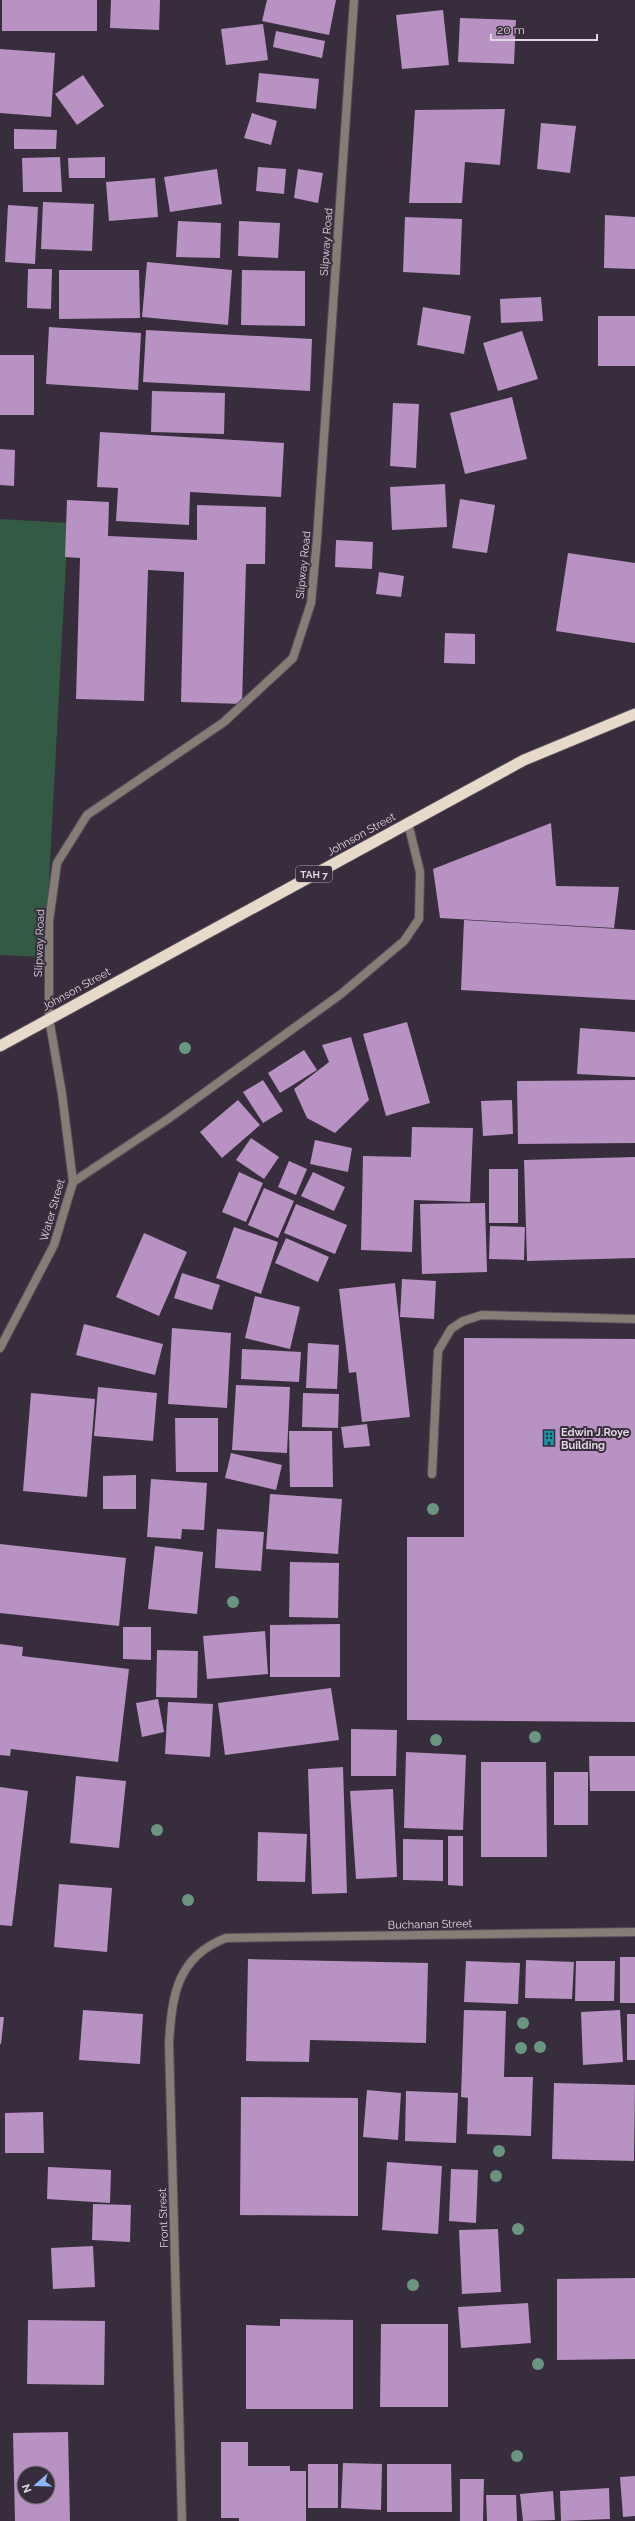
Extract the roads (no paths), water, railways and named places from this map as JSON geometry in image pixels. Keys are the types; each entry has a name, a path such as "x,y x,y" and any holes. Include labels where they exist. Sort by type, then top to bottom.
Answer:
{"highway":[{"name":"Johnson Street","path":"0,1046 524,760 635,714"}],"street":[{"name":"Slipway Road","path":"49,1018 49,921 58,863 87,815 224,722 293,658 310,603 318,531 354,0"},
{"path":"73,1182 168,1119 341,994 404,941 419,919 420,872 408,823"},
{"name":"Water Street","path":"0,1348 54,1244 73,1182 62,1094 49,1018"},
{"path":"432,1474 438,1352 451,1329 463,1320 482,1315 635,1319"},
{"name":"Buchanan Street","path":"226,1938 635,1932"},
{"name":"Front Street","path":"182,2521 169,2043 171,2008 178,1982 186,1967 200,1954 226,1938"}],"place":[{"name":"Edwin J.Roye Building","path":"549,1438"}]}
